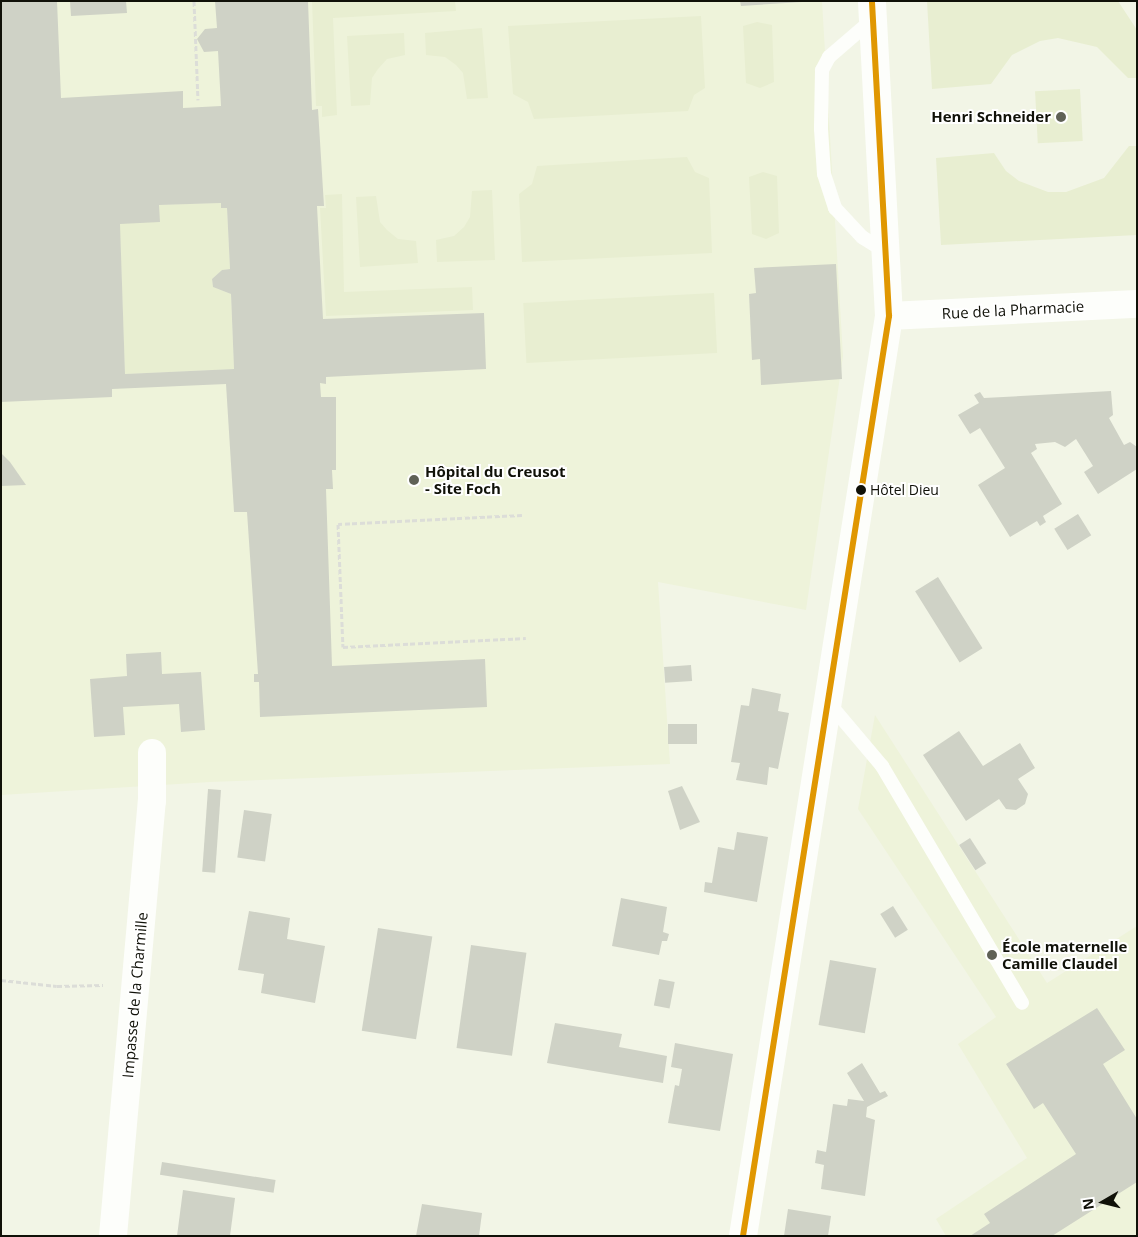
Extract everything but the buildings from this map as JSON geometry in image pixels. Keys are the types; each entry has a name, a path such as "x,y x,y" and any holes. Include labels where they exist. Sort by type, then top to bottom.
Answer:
{"main road":[{"path":"743,1236 826,700 889,316 888,254 874,7"},
{"name":"Rue de la Pharmacie","path":"889,316 1137,304"},
{"name":"Impasse de la Charmille","path":"113,1236 152,800 152,753"}],"lane":[{"path":"874,7 829,58 822,70 821,138 824,174 835,208 862,237 888,254"},
{"path":"826,700 882,766 1022,1003"}],"path":[{"path":"194,1 198,100"},
{"path":"522,515 338,524 343,647 526,638"},
{"path":"1,980 57,986 136,984"}],"shaded area":[{"name":"Hôpital du Creusot - Site Foch","path":"1,1 822,1 843,356 806,610 658,582 670,764 210,782 1,795"},
{"path":"312,1 455,1 456,11 333,18 337,115 322,117 322,106 316,106"},
{"path":"927,1 1118,1 1137,30 1137,78 1128,78 1097,47 1058,38 1040,41 1012,55 991,84 932,89"},
{"path":"701,16 705,88 694,95 688,111 534,119 528,102 513,94 508,26"},
{"path":"757,22 772,25 774,82 760,88 746,83 743,26"},
{"path":"482,28 488,98 467,99 463,73 456,65 445,57 426,55 425,33"},
{"path":"404,33 405,55 387,59 378,69 372,78 370,105 351,106 347,36"},
{"path":"1080,89 1083,141 1038,143 1035,91"},
{"path":"1129,146 1137,146 1137,235 941,245 936,158 994,153 1006,171 1019,181 1048,192 1066,192 1104,178"},
{"path":"687,157 695,172 709,178 712,253 522,262 519,194 532,184 537,166"},
{"path":"763,172 777,176 779,233 766,239 752,234 749,177"},
{"path":"492,190 495,260 437,262 436,240 454,236 464,227 470,217 472,191"},
{"path":"342,194 344,292 472,287 473,310 326,316 320,208 326,208 325,195"},
{"path":"376,196 380,222 398,239 416,241 418,263 360,267 356,197"},
{"path":"221,203 221,208 227,208 230,269 222,270 212,279 213,287 231,294 234,369 125,374 119,206"},
{"path":"714,293 717,353 526,363 523,303"},
{"name":"École maternelle Camille Claudel","path":"875,715 1047,983 1137,926 1137,1236 946,1236 936,1219 1027,1158 958,1044 996,1017 858,809"}],"transit line":[{"path":"743,1236 889,316 872,1"}],"place":[{"name":"Henri Schneider","path":"1061,117"},
{"name":"Hôpital du Creusot - Site Foch","path":"414,480"},
{"name":"Hôtel Dieu","path":"861,490"},
{"name":"École maternelle Camille Claudel","path":"992,955"}]}
